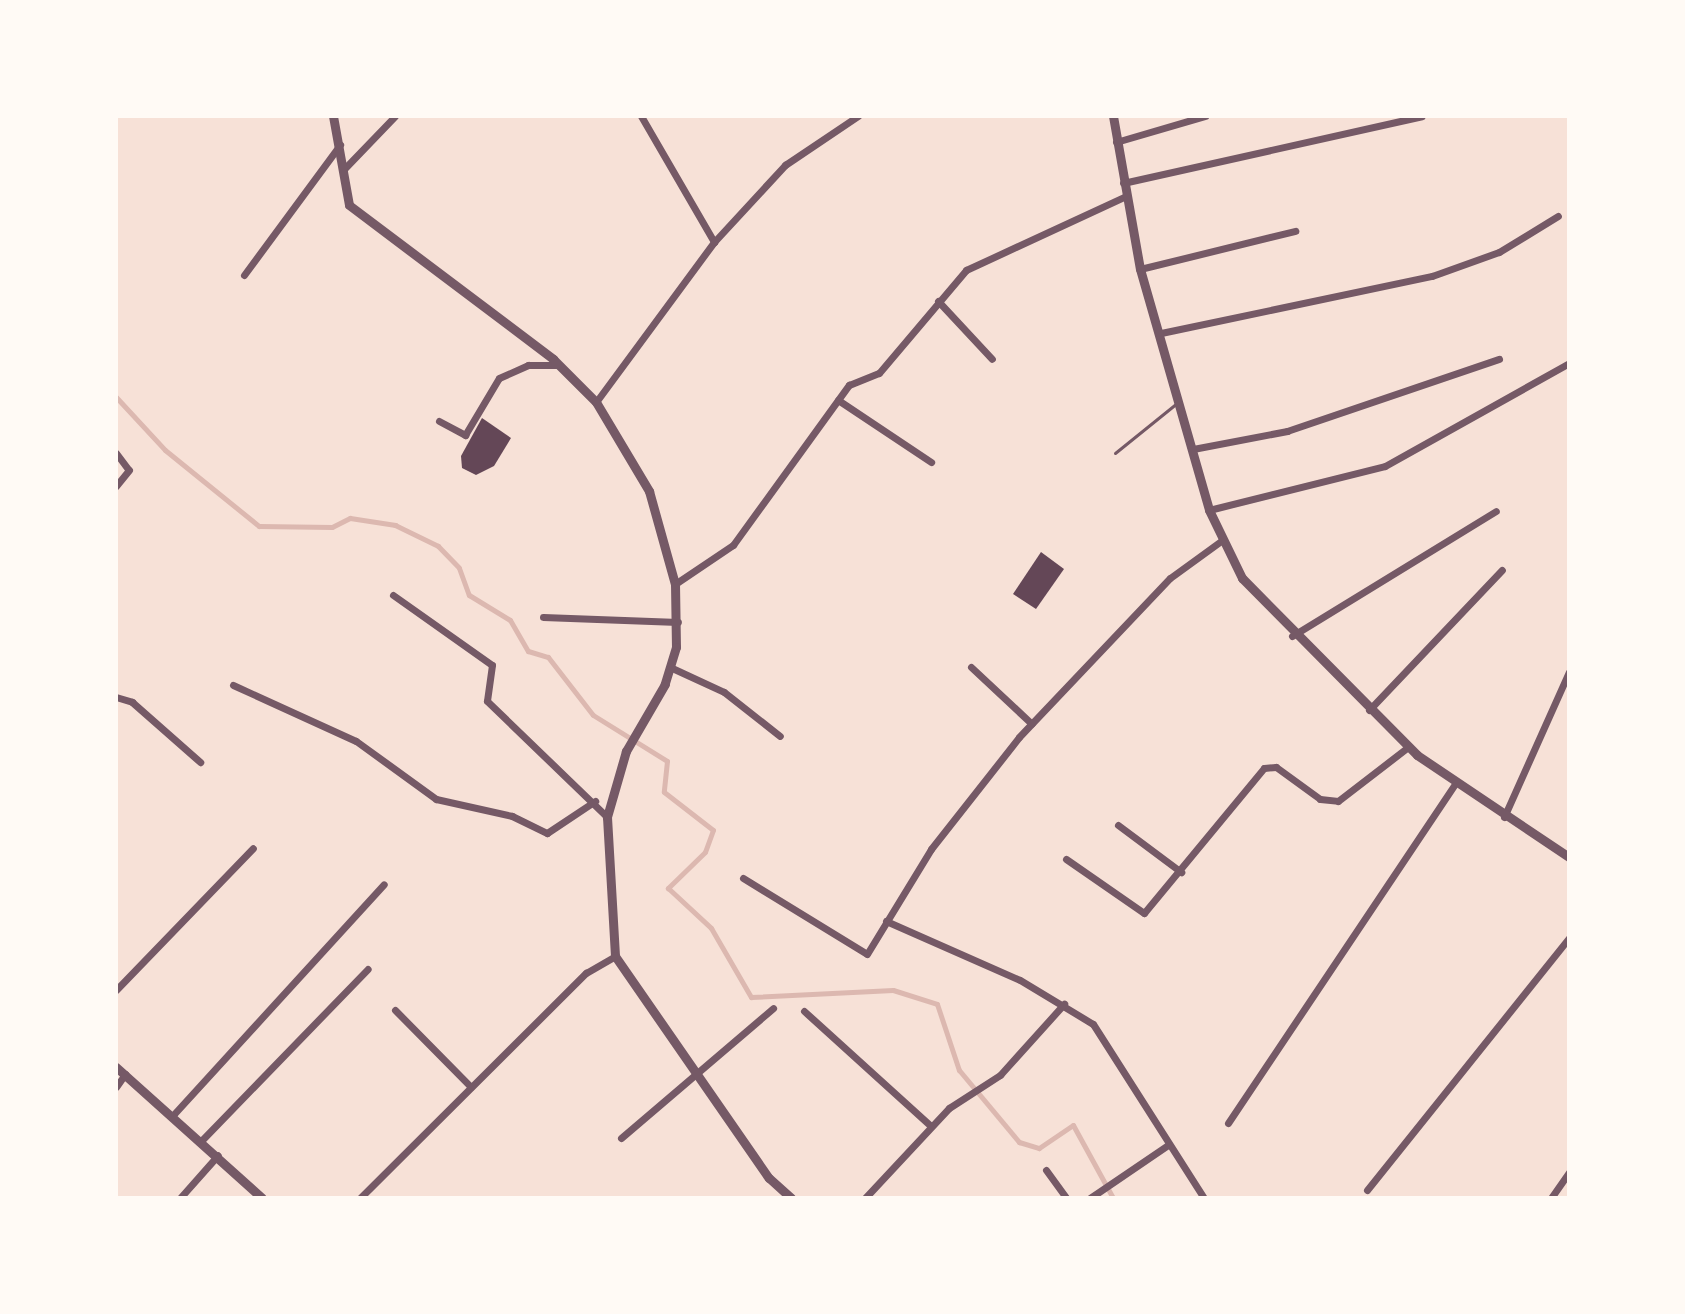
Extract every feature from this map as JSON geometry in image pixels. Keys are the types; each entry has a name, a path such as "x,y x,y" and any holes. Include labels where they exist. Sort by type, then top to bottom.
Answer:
{"street":[{"path":"333,116 345,168 345,193 357,212 433,262 558,365 596,402 649,491 675,584 678,622 672,668 629,745 607,817 615,956 769,1178 791,1198"},
{"path":"345,168 395,116"},
{"path":"641,116 714,242"},
{"path":"596,402 714,242 793,158 858,116"},
{"path":"1113,116 1140,269 1161,333 1209,510 1221,541 1292,636 1408,747 1504,817 1569,857"},
{"path":"1116,142 1205,116"},
{"path":"1123,183 1422,116"},
{"path":"244,275 340,145"},
{"path":"675,584 733,545 838,400 857,379 879,373 938,301 994,252 1126,196"},
{"path":"1161,333 1432,276 1499,252 1558,216"},
{"path":"1140,269 1295,231"},
{"path":"938,301 992,359"},
{"path":"1193,449 1287,431 1499,359"},
{"path":"1209,510 1385,466 1569,363"},
{"path":"439,421 465,435 499,378 528,365 558,365"},
{"path":"838,400 931,462"},
{"path":"116,453 129,470 116,486"},
{"path":"1292,636 1496,511"},
{"path":"743,878 862,954 872,950 886,921 931,849 1032,724 1170,578 1221,541"},
{"path":"1369,710 1502,570"},
{"path":"393,595 492,665 487,701 595,801 607,817"},
{"path":"543,617 678,622"},
{"path":"971,667 1032,724"},
{"path":"672,668 724,692 780,736"},
{"path":"1504,817 1569,672"},
{"path":"233,685 356,741 436,799 512,816 547,833 595,801"},
{"path":"116,697 132,702 200,762"},
{"path":"1066,859 1144,913 1264,768 1276,767 1320,799 1338,801 1408,747"},
{"path":"1228,1123 1456,783"},
{"path":"1118,825 1181,872"},
{"path":"116,990 253,848"},
{"path":"174,1114 384,884"},
{"path":"886,921 1064,1004 1105,1035 1168,1145 1204,1198"},
{"path":"1367,1190 1569,938"},
{"path":"360,1198 586,973 615,956"},
{"path":"202,1140 368,969"},
{"path":"865,1198 931,1126 983,1088 1064,1004"},
{"path":"621,1138 773,1008"},
{"path":"395,1010 471,1087"},
{"path":"804,1011 931,1126"},
{"path":"116,1067 174,1114 262,1198"},
{"path":"116,1087 125,1074"},
{"path":"1090,1198 1168,1145"},
{"path":"180,1198 218,1155"},
{"path":"1046,1170 1066,1198"},
{"path":"1551,1198 1569,1172"}],"lane":[{"path":"1115,453 1180,400"}],"building":[{"path":"482,418 511,438 494,466 476,475 462,468 461,456"},
{"path":"1041,552 1064,569 1036,609 1013,594"}],"waterway":[{"path":"116,397 165,450 259,526 332,527 350,518 395,525 438,546 459,568 469,595 510,620 528,651 548,657 593,715 667,761 664,792 713,830 705,852 668,888 711,928 751,997 893,990 937,1004 959,1070 1019,1142 1039,1148 1073,1125 1113,1198"}]}
